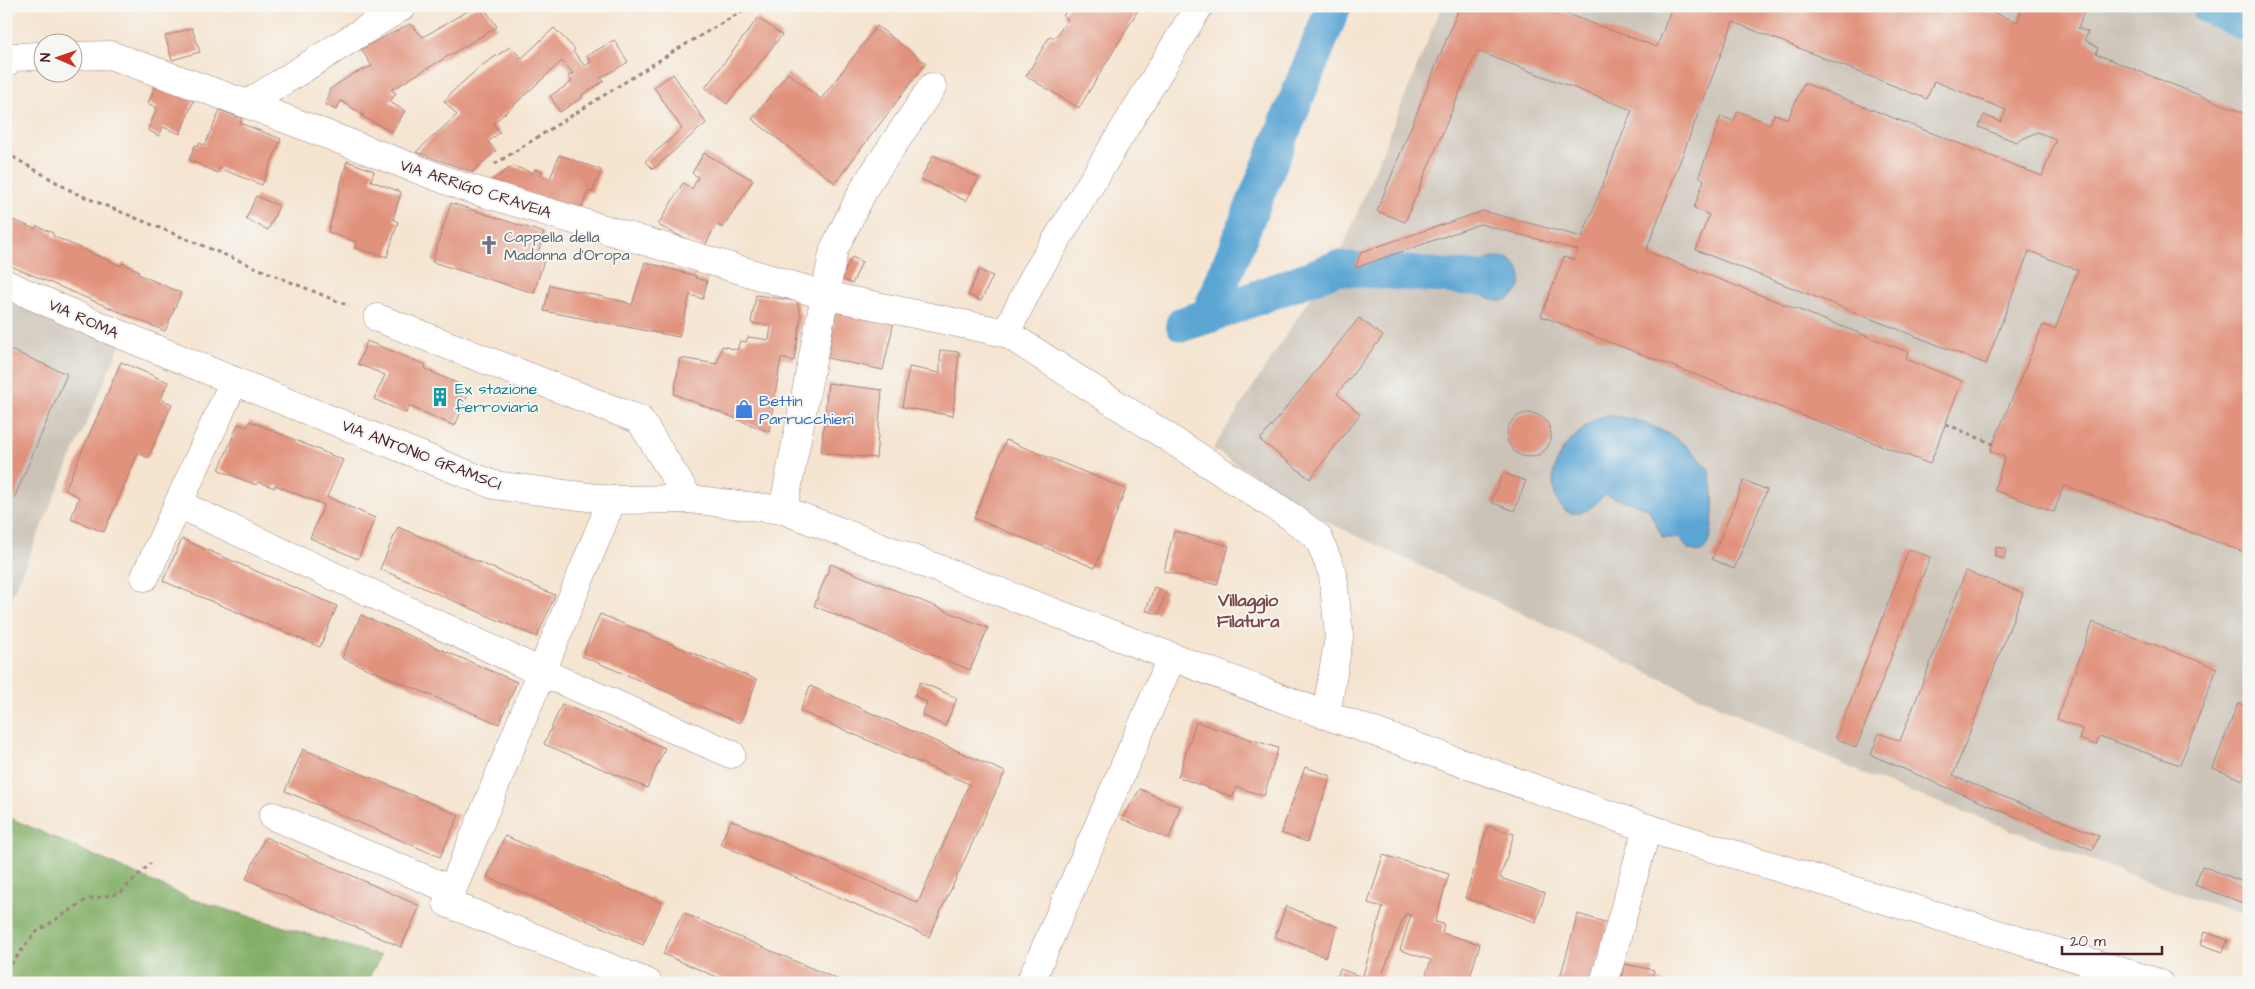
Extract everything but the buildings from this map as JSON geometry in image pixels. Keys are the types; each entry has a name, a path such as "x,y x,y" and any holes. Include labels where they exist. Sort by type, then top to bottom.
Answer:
{"street":[{"path":"247,104 403,6"},
{"path":"1199,6 1034,277 1006,334 1290,516 1318,538 1333,574 1339,637 1326,716"},
{"name":"VIA ARRIGO CRAVEIA","path":"82,56 110,55 247,104 461,186 824,295 1006,334"},
{"path":"8,60 32,57"},
{"path":"783,510 834,249 866,185 932,87"},
{"name":"VIA ROMA","path":"6,284 162,352"},
{"path":"378,318 640,420 689,499"},
{"name":"VIA ANTONIO GRAMSCI","path":"162,352 494,485 612,500 689,499 783,510 1326,716 1647,828 2158,983"},
{"path":"145,577 234,382"},
{"path":"612,500 447,903 648,983"},
{"path":"178,504 541,672 731,754"},
{"path":"1030,983 1172,657"},
{"path":"273,816 452,890"},
{"path":"1604,983 1647,828"}],"path":[{"path":"461,186 671,53 750,6"},
{"path":"6,153 75,193 378,318"},
{"path":"1946,424 1993,444"},
{"path":"6,971 36,933 86,900 120,893 151,863"}],"shaded area":[{"path":"1442,6 2249,6 2249,914 2200,901 1868,776 1325,521 1213,449 1344,245"},
{"path":"6,284 124,336 6,609"}],"green space":[{"path":"6,816 191,899 381,956 366,983 6,983"}],"water":[{"path":"1499,257 1511,261 1517,267 1521,279 1517,291 1511,297 1499,301 1487,297 1481,291 1477,279 1481,267 1487,261"},
{"path":"1613,416 1649,425 1672,436 1692,450 1708,468 1713,497 1712,529 1710,539 1702,552 1689,550 1679,538 1663,538 1648,508 1604,495 1586,511 1573,513 1568,512 1557,501 1553,478 1556,463 1561,452 1576,435 1598,418"}],"waterway":[{"path":"1183,324 1208,316 1334,6"},
{"path":"2208,6 2249,25"},
{"path":"1208,316 1337,268 1496,280"}],"place":[{"name":"Cappella della Madonna d'Oropa","path":"489,245"},
{"name":"Ex stazione ferroviaria","path":"440,397"},
{"name":"Bettin Parrucchieri","path":"744,409"}],"district":[{"name":"Villaggio Filatura","path":"1248,610"}]}
